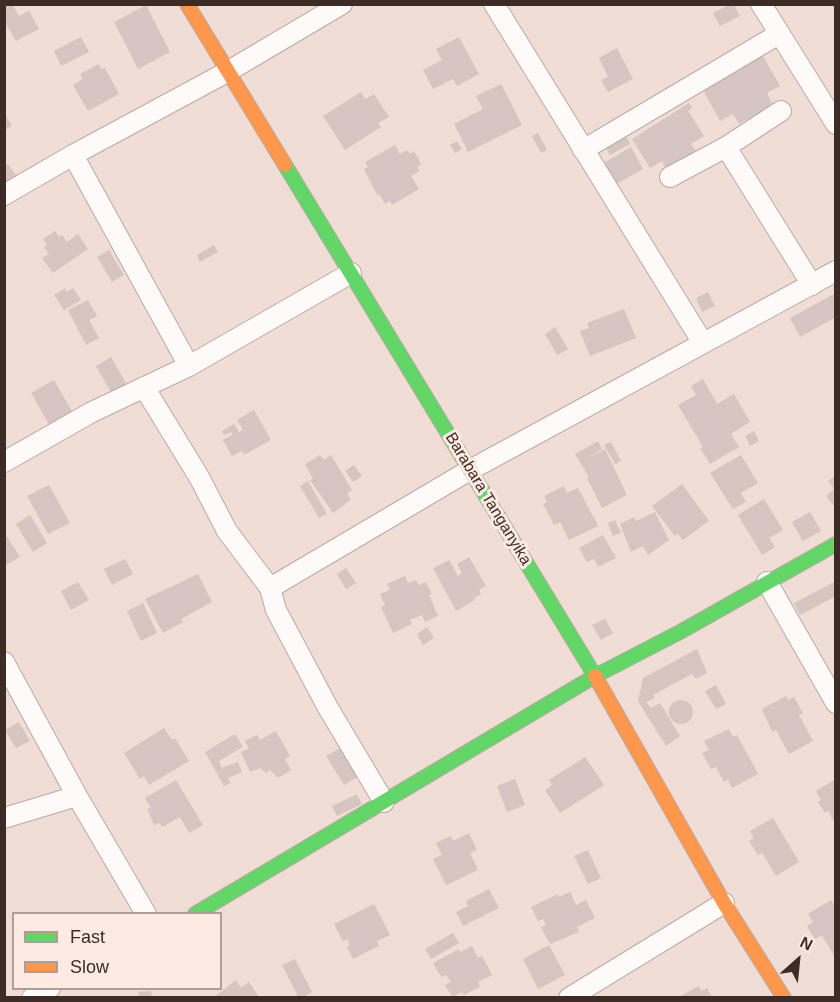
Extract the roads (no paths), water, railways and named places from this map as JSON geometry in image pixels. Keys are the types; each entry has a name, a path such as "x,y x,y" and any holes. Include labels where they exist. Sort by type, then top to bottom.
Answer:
{"street":[{"name":"Barabara Tanganyika","path":"187,4 595,676 724,903 784,998"},
{"path":"4,195 227,72 342,4"},
{"path":"494,4 702,343"},
{"path":"761,4 836,124"},
{"path":"584,150 779,34"},
{"path":"670,177 726,147 781,111"},
{"path":"726,147 812,285"},
{"path":"73,155 189,366"},
{"path":"270,588 471,470 836,271"},
{"path":"4,462 92,412 189,366 351,273"},
{"path":"144,387 199,477 227,531 270,588 276,610 327,706 384,802"},
{"path":"198,912 595,676 680,632 836,544"},
{"path":"767,582 836,703"},
{"path":"4,663 77,796 145,912"},
{"path":"4,818 77,796"},
{"path":"569,998 724,903"},
{"path":"32,998 46,990"}]}
